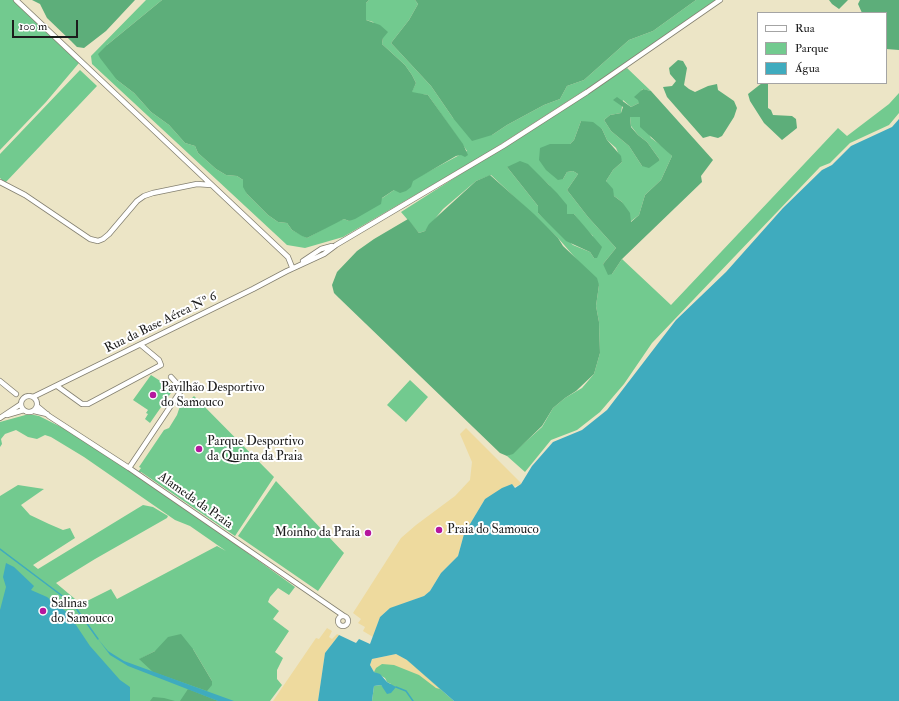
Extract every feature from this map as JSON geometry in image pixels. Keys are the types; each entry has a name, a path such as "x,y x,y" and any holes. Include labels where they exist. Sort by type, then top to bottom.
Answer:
{"street":[{"path":"16,0 288,257 292,267"},
{"path":"285,272 318,258 336,245 504,146 593,88 720,0"},
{"path":"197,184 199,174"},
{"path":"0,182 25,196 92,240 101,240 144,196 153,192 197,184 211,185"},
{"path":"285,272 321,249 336,245"},
{"name":"Rua da Base Aérea Nº 6","path":"36,401 46,392 57,386 285,272"},
{"path":"57,386 82,404 88,404 161,365 159,360 141,345"},
{"path":"129,468 182,389 171,377"},
{"path":"0,381 16,394"},
{"path":"2,417 21,404 26,396 36,401 47,414"},
{"path":"34,410 36,401"},
{"path":"21,404 24,410"},
{"path":"2,417 24,410 28,412 34,410 47,414"},
{"name":"Alameda da Praia","path":"47,414 129,468 344,616"},
{"name":"Alameda da Praia","path":"330,606 336,612 338,621"},
{"path":"344,616 348,620 346,626 340,626 338,621 340,617 344,616"}],"green space":[{"path":"0,0 13,0 79,63 46,102 0,150"},
{"path":"32,0 135,0 106,31 84,48 77,47 47,18 40,4"},
{"path":"146,0 162,0 107,45 117,80 134,93 151,112 169,125 185,143 195,146 198,153 216,169 226,175 237,176 243,180 247,194 268,215 278,222 287,223 292,230 307,238 336,222 344,219 349,221 394,190 467,151 428,95 411,93 416,83 412,75 405,65 382,44 383,38 373,22 366,20 366,3 369,0 415,0 418,4 409,20 391,43 431,86 453,118 492,135 544,105 560,99 567,86 584,80 629,40 653,31 696,0 718,0 627,63 487,153 343,237 305,248 287,245 92,64 91,56"},
{"path":"162,0 369,0 366,3 366,20 380,25 388,32 383,38 382,44 405,65 412,75 416,83 412,92 428,95 463,144 468,155 465,157 461,155 456,156 413,181 411,187 406,191 400,193 394,190 382,198 381,204 355,219 349,221 344,219 307,238 302,236 292,230 287,223 278,222 268,215 247,194 243,187 243,180 237,176 226,175 216,169 198,153 195,146 185,143 169,125 151,112 134,93 117,80 100,58 98,54 107,45"},
{"path":"415,0 696,0 653,31 629,40 584,80 567,86 560,99 544,105 492,135 472,141 453,118 431,86 391,43 409,20 418,4"},
{"path":"829,0 848,0 839,9"},
{"path":"860,0 899,0 899,50 887,49 887,12 862,12 858,4"},
{"path":"678,60 683,61 687,68 684,85 689,89 695,92 717,84 718,90 734,101 737,108 734,117 722,136 718,138 710,136 703,138 667,97 663,87 672,86 676,81 670,74 669,68"},
{"path":"627,68 651,91 642,89 639,103 631,107 623,100 621,113 610,115 604,120 611,131 629,146 642,166 660,160 647,142 638,135 631,126 630,117 640,117 651,138 666,149 672,156 661,180 645,195 639,215 630,222 622,202 614,196 606,181 613,170 622,162 616,148 607,140 602,129 581,121 574,140 570,144 550,144 563,179 567,172 573,171 578,174 567,190 588,217 616,248 603,264 612,274 622,259 671,305 838,128 847,136 889,104 899,93 899,113 889,125 850,143 830,163 820,167 652,343 624,384 600,412 577,430 551,440 525,472 507,456 513,453 542,427 553,408 565,398 582,388 594,374 600,353 599,322 596,306 599,285 558,238 491,175 476,181 443,209 425,231 419,233 401,212","holes":["507,167 538,175 549,185 567,214 574,214 585,229 593,236 594,258 590,252 573,245 538,213 538,206"]},
{"path":"80,70 97,86 5,183 0,178 0,154"},
{"path":"761,84 768,84 768,108 771,110 773,115 792,116 796,119 797,128 782,140 764,123 750,101 748,94"},
{"path":"643,89 651,91 713,160 701,176 702,182 622,259 612,274 608,275 603,264 616,248 588,217 567,190 578,174 573,171 567,172 563,179 558,180 546,170 539,160 540,148 550,144 570,144 574,140 581,121 593,122 602,129 607,140 621,156 622,162 613,170 606,181 613,189 614,196 622,202 630,213 631,222 639,215 645,195 661,180 672,156 640,127 640,117 630,117 631,127 647,142 660,160 649,168 642,166 629,146 611,131 604,120 610,115 621,113 623,107 613,100 617,97 631,107 639,103 634,97"},
{"path":"520,161 528,164 557,193 567,205 567,214 574,214 602,247 597,258 594,258 590,252 566,241 538,213 538,206 507,167"},
{"path":"490,175 534,214 558,238 563,246 597,278 599,285 596,306 599,322 600,353 594,374 576,391 553,408 542,426 513,454 507,456 500,453 339,298 334,293 332,285 337,272 357,251 374,239 408,219 419,233 425,231 429,224 476,181"},
{"name":"Pavilhão Desportivo do Samouco","path":"151,375 165,384 170,383 173,385 171,388 173,390 150,423 145,419 148,414 146,413 148,410 133,400"},
{"path":"410,380 428,397 406,422 387,405"},
{"name":"Parque Desportivo da Quinta da Praia","path":"194,396 274,477 235,536 141,472 138,472 141,468 139,467 164,430 169,428 177,415 180,406 182,408"},
{"path":"29,414 39,416 65,429 174,500 295,587 289,595 278,588 270,597 268,602 279,611 273,619 289,631 275,652 283,658 277,670 277,679 282,685 270,701 0,701 0,496 18,485 44,489 21,505 30,515 49,524 63,530 70,528 75,538 33,565 38,569 143,505 153,507 168,516 167,518 56,583 81,604 111,589 117,599 217,546 226,551 190,526 175,520 84,457 51,437 45,435 37,439 28,437 16,430 5,434 1,439 2,444 0,447 0,422","holes":["193,649 212,681 140,659 155,651"]},
{"path":"276,481 344,553 318,591 238,536"},
{"path":"181,634 193,649 212,681 212,685 207,691 153,672 139,659 155,651 168,637"},
{"path":"372,659 407,660 454,701 372,701 374,686 381,685 385,689 391,684 387,682 385,678 374,672"},
{"path":"188,689 218,701 180,701"},
{"path":"153,697 164,698 175,701 150,701"}],"sand":[{"name":"Praia do Samouco","path":"466,428 521,484 485,499 464,534 458,556 441,573 430,591 424,596 389,609 380,617 373,637 363,631 365,627 358,623 361,619 353,613 401,538 455,496 470,480 472,462 460,434"},
{"path":"327,628 332,631 329,637 332,639 337,634 339,635 325,653 318,701 273,701 316,638 319,639"},
{"path":"396,654 407,660 440,689 436,688 419,675 394,665 382,664 376,668 374,672 370,665 372,659"}],"water":[{"path":"899,119 899,701 454,701 407,660 396,654 372,659 370,665 374,672 380,674 387,682 396,687 391,693 387,694 381,685 374,686 372,701 318,701 325,653 339,635 356,643 359,639 370,644 380,617 390,608 424,596 430,591 441,573 458,556 464,534 485,499 502,488 512,484 515,488 521,484 532,466 553,442 582,430 607,410 676,320 726,272 783,208 822,170 832,165 851,146 892,127"},
{"name":"Salinas do Samouco","path":"6,563 14,567 34,586 31,590 47,597 68,613 90,646 120,680 130,687 130,701 0,701 0,610 6,587 3,577"},
{"path":"98,639 108,651 124,661 234,701 218,701 128,666 110,655"}],"waterway":[{"path":"0,549 73,604 98,639"},
{"path":"396,687 406,691 413,701"}],"place":[{"name":"Pavilhão Desportivo do Samouco","path":"153,395"},
{"name":"Parque Desportivo da Quinta da Praia","path":"199,449"},
{"name":"Praia do Samouco","path":"439,530"},
{"name":"Moinho da Praia","path":"368,533"},
{"name":"Salinas do Samouco","path":"43,611"}]}
